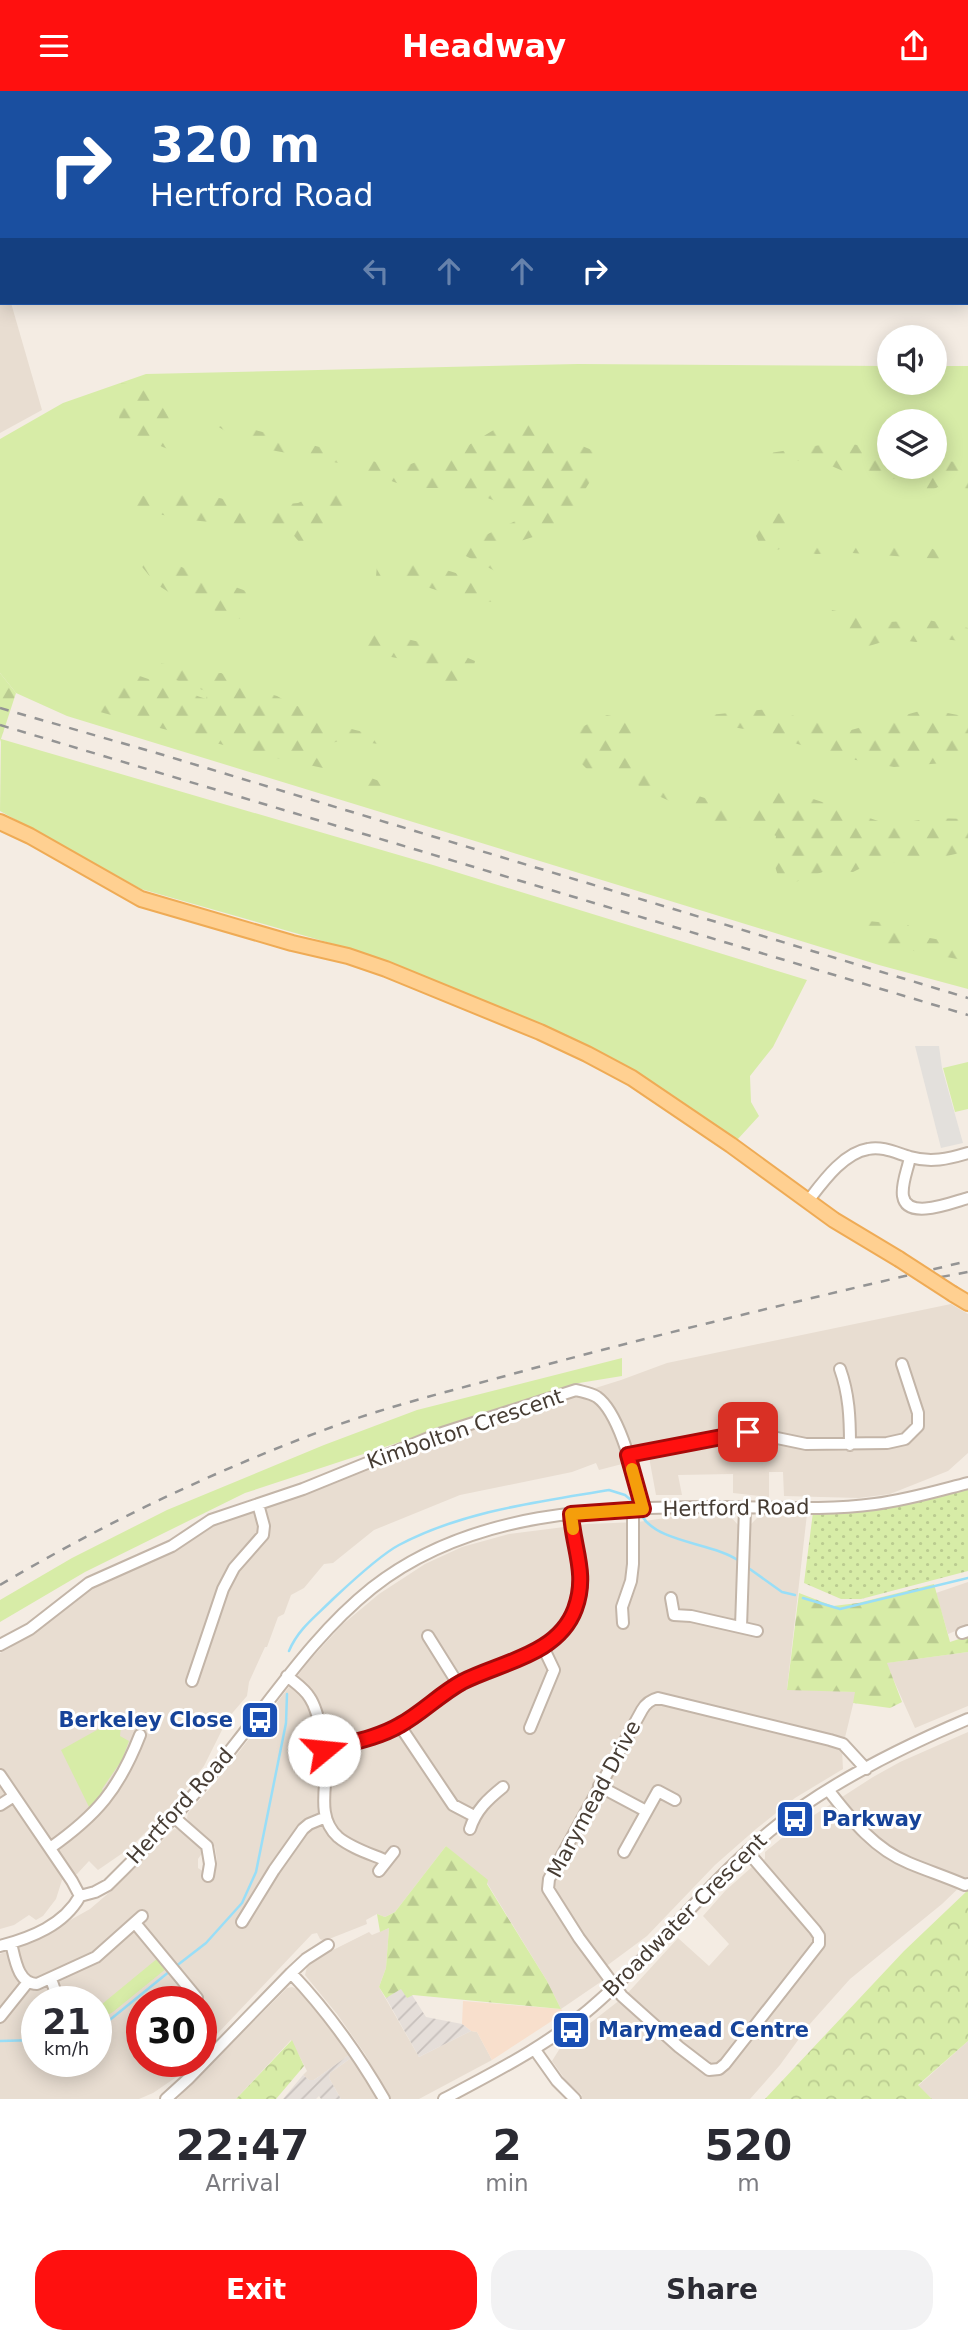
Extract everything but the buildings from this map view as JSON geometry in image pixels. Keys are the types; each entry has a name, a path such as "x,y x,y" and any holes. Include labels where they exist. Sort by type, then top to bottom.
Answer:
{"main road":[{"path":"0,822 141,899 292,943 348,956 446,992 540,1032 632,1078 731,1145 834,1220 968,1303"}],"street":[{"path":"808,1202 840,1166 866,1149 882,1149 938,1161 968,1153"},
{"path":"910,1157 903,1192 907,1205 924,1209 968,1199"},
{"path":"628,1455 748,1432 806,1444 850,1445 905,1439 918,1426 918,1413 902,1364"},
{"path":"840,1369 848,1399 850,1445"},
{"name":"Kimbolton Crescent","path":"0,1645 30,1629 78,1591 104,1575 172,1546 211,1520 303,1489 436,1436 576,1390 598,1397 607,1408 628,1455 638,1509 631,1581 622,1607 623,1623"},
{"name":"Hertford Road","path":"5,1945 60,1921 73,1910 80,1896 108,1885 175,1818 321,1636 346,1610 412,1560 503,1524 571,1514 638,1509 873,1505 968,1483"},
{"path":"192,1681 223,1589 234,1568 263,1535 264,1526 258,1504"},
{"path":"741,1627 745,1508"},
{"path":"324,1750 400,1726 458,1684 543,1647 568,1623 579,1597 580,1561 571,1514"},
{"path":"671,1598 674,1615 691,1616 757,1631"},
{"path":"429,1643 458,1684"},
{"path":"530,1720 554,1670 543,1647"},
{"path":"287,1676 311,1699 327,1763 324,1806 326,1817 339,1838 390,1856 379,1871"},
{"name":"Marymead Drive","path":"615,1986 548,1889 549,1878 645,1705 658,1698 843,1744 866,1769"},
{"name":"Broadwater Crescent","path":"444,2099 536,2050 591,2007 772,1829 866,1769 921,1739 968,1720"},
{"path":"400,1726 453,1805 474,1816"},
{"path":"50,1848 78,1828 108,1797 126,1770 140,1735"},
{"path":"0,1775 80,1896"},
{"path":"599,1786 646,1811"},
{"path":"470,1829 474,1816 486,1801 503,1787"},
{"path":"624,1852 658,1791 675,1800"},
{"path":"829,1791 861,1830 887,1850 908,1863 967,1885"},
{"path":"0,1805 13,1796"},
{"path":"247,1918 279,1862 303,1829 326,1817"},
{"path":"175,1818 205,1843 209,1851 207,1868"},
{"path":"615,1986 647,2019 703,2067 712,2070 725,2064 817,1951 820,1942 815,1930 747,1851"},
{"path":"5,1945 20,1974 28,1982 37,1984 96,1957 139,1920 188,1986"},
{"path":"166,2099 291,1973 306,1959 328,1945"},
{"path":"291,1973 355,2053 384,2099"},
{"path":"51,1979 53,1986"},
{"path":"0,2017 28,1982"},
{"path":"536,2050 557,2081 573,2098"}],"shaded area":[{"path":"0,305 12,305 42,410 0,433"},
{"path":"915,1046 939,1046 942,1068 963,1143 941,1148"},
{"path":"951,1304 968,1314 968,1453 948,1471 890,1494 859,1498 784,1496 783,1472 769,1472 769,1497 733,1493 733,1474 678,1475 682,1495 656,1495 649,1457 599,1470 596,1463 572,1472 460,1495 374,1530 333,1563 324,1564 304,1588 291,1595 284,1614 278,1617 267,1647 249,1682 247,1696 228,1718 204,1766 172,1806 130,1848 98,1870 89,1861 77,1874 62,1880 56,1899 43,1916 36,1920 29,1915 14,1925 0,1929 0,1653 97,1585 216,1524 443,1436 667,1363"},
{"path":"762,1513 807,1514 787,1689 856,1692 842,1750 843,1769 795,1798 715,1865 647,1936 597,1973 602,1981 561,2009 547,1981 487,1883 446,1846 395,1912 385,1917 377,1914 366,1920 367,1924 324,1941 317,1933 312,1934 217,2034 217,1986 126,1986 126,2077 177,2077 153,2093 139,2099 0,2099 0,1954 33,1941 90,1909 174,1829 181,1830 201,1849 203,1852 198,1859 198,1868 204,1872 204,1876 214,1878 217,1860 215,1847 190,1823 188,1813 218,1779 309,1661 342,1625 379,1594 425,1564 462,1547 509,1534 672,1517 730,1516 739,1526 750,1525"},
{"path":"968,1582 968,1626 948,1634 936,1593"},
{"path":"968,1652 968,1706 915,1728 886,1663"},
{"path":"968,1732 968,1879 942,1904 850,1979 750,2099 579,2099 582,2095 567,2082 552,2061 562,2045 625,1996 678,1938 709,1966 729,1944 703,1916 725,1891 765,1859 765,1852 794,1828 873,1777"},
{"path":"389,1928 386,1968 379,1987 419,2057 471,2031 477,2032 492,2060 419,2099 391,2099 365,2054 305,1975 307,1967 319,1957 369,1932 372,1935"},
{"path":"287,1988 297,1989 349,2055 314,2080 309,2080 303,2075 307,2071 291,2040 236,2099 177,2099 199,2077 217,2077 217,2059"},
{"path":"401,1988 412,1995 426,2017 462,2024 471,2031 419,2057 386,1998"},
{"path":"463,2001 561,2009 564,2013 492,2060 477,2032 462,2024"},
{"path":"968,2041 968,2099 932,2099 918,2086"},
{"path":"349,2055 351,2058 330,2073 329,2078 341,2099 321,2099 319,2096 316,2099 283,2099 303,2075 314,2080"},
{"path":"351,2058 377,2099 341,2099 329,2078 330,2073"}],"green space":[{"path":"578,364 877,366 877,395 947,395 947,366 968,366 968,989 879,965 67,716 16,693 0,673 0,439 63,403 146,374"},
{"path":"121,383 145,391 162,406 172,427 175,452 129,433 119,420"},
{"path":"523,421 606,456 561,528 502,547 497,572 458,552 473,541 530,514 461,488 410,488 349,465 250,446 217,426 255,430 399,468 462,449 497,428 511,439"},
{"path":"840,442 874,448 877,450 877,479 893,479 883,483 869,482 829,465 805,461 778,461 758,455"},
{"path":"947,461 968,463 968,498 938,487 922,495 907,480 902,479 947,479"},
{"path":"199,493 256,507 298,503 318,494 351,496 362,506 301,544 284,524 231,524 189,520 152,513 119,497"},
{"path":"782,513 798,518 785,535 783,548 764,554 749,520"},
{"path":"883,541 919,544 952,560 852,553 816,554 791,549 792,542 835,545 856,542 863,551"},
{"path":"134,557 168,562 246,591 253,614 232,621 209,607 178,598 156,584"},
{"path":"400,562 442,569 469,578 503,597 503,604 451,595 412,582 376,577 377,565"},
{"path":"832,610 888,622 928,620 968,628 968,642 936,638 916,642 892,639 869,646 848,647 844,638 850,630 827,623"},
{"path":"373,631 445,648 475,661 470,682 463,692 412,663 371,653 356,637"},
{"path":"161,663 203,674 221,673 246,682 256,690 314,711 320,721 375,735 379,744 336,742 322,750 317,758 390,785 428,794 370,789 323,768 257,754 100,712 121,679 131,673 206,699 208,692 160,674"},
{"path":"0,673 16,693 0,742"},
{"path":"768,709 844,732 927,709 968,717 968,761 894,767 845,758 750,730 679,718"},
{"path":"607,715 633,721 633,757 645,775 679,790 734,807 757,803 755,790 772,785 890,825 931,818 968,819 968,851 934,859 896,863 875,861 853,872 828,870 782,887 773,861 776,836 761,828 738,828 720,824 641,788 622,769 589,771 578,760 567,734"},
{"path":"1,739 433,865 807,980 773,1047 750,1076 751,1102 759,1116 737,1140 637,1073 543,1026 351,949 141,889 0,811"},
{"path":"868,921 908,925 919,936 968,945 968,961 887,946 865,937"},
{"path":"968,1062 968,1109 955,1112 943,1068"},
{"path":"622,1358 622,1376 579,1383 245,1493 85,1572 0,1622 0,1600 72,1558 167,1510 417,1410"},
{"path":"968,1489 968,1571 861,1599 841,1599 804,1583 813,1512 868,1511"},
{"path":"934,1584 950,1642 968,1636 968,1652 887,1663 902,1702 890,1708 853,1703 855,1692 787,1690 799,1593 833,1606 858,1603"},
{"path":"122,1716 120,1736 129,1741 122,1760 102,1789 106,1794 90,1809 61,1750"},
{"path":"446,1846 488,1880 487,1884 547,1981 561,2009 413,1995 407,1998 401,1989 386,1998 379,1987 386,1968 389,1928 380,1932 377,1914 385,1917 395,1912"},
{"path":"968,1890 968,2041 918,2085 932,2099 765,2099 904,1951"},
{"path":"158,1958 167,1968 145,1986 126,1986 126,2001 112,2013 112,1996"},
{"path":"292,2040 304,2066 276,2099 236,2099"}],"waterway":[{"path":"289,1651 308,1623 356,1578 391,1550 423,1533 501,1509 609,1490 631,1500"},
{"path":"642,1516 660,1532 716,1550 739,1561"},
{"path":"747,1567 782,1592 795,1595"},
{"path":"803,1598 840,1609 968,1578"},
{"path":"175,1967 206,1943 242,1903 256,1872 286,1723 287,1694"},
{"path":"112,2018 170,1971"},
{"path":"0,2041 21,2040"}],"railway":[{"path":"0,708 968,998"},
{"path":"0,725 968,1015"},
{"path":"0,1585 159,1500 241,1463 349,1421 637,1341 968,1261"},
{"path":"941,1277 968,1272"}],"slow traffic":[{"path":"573,1529 571,1514 643,1509 632,1469"}],"place":[{"name":"Berkeley Close","path":"260,1720"},
{"name":"Parkway","path":"795,1819"},
{"name":"Marymead Centre","path":"571,2030"}],"route":[{"path":"324,1750 400,1726 458,1684 484,1671 514,1661 543,1647 554,1638 568,1623 579,1597 580,1561 571,1514 643,1509 628,1455 748,1432"}]}
